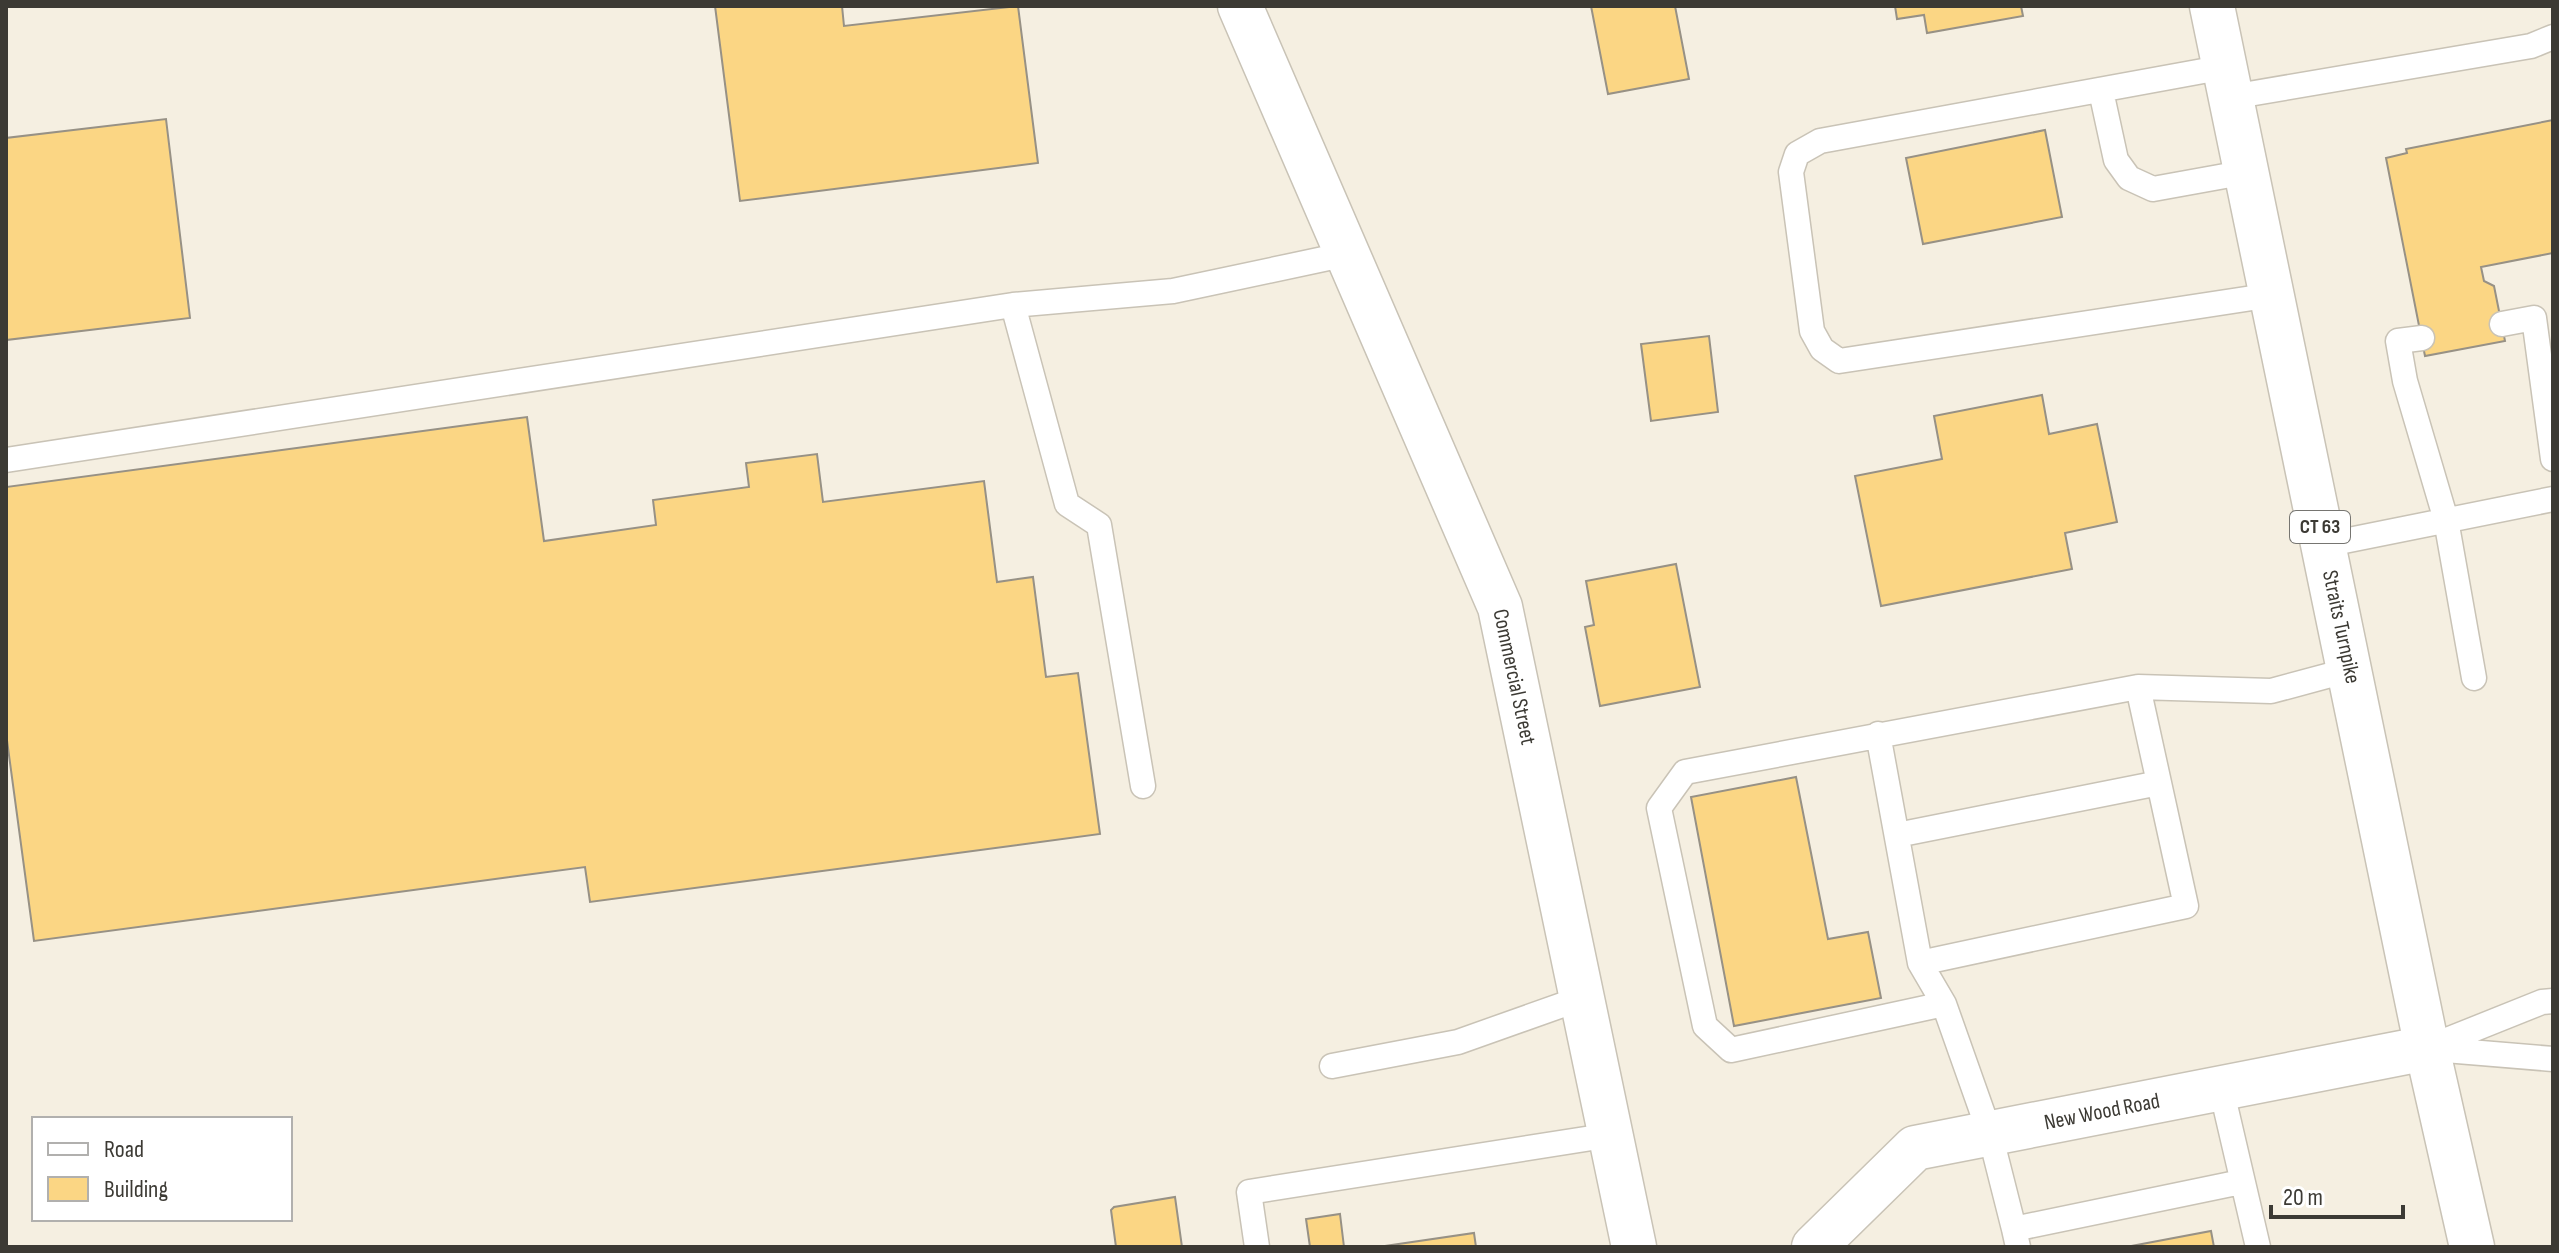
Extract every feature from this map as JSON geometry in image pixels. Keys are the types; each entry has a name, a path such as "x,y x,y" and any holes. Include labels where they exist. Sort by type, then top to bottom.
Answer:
{"street":[{"name":"Commercial Street","path":"1240,6 1500,607 1634,1247"},
{"name":"Straits Turnpike","path":"2212,6 2427,1048 2472,1247"},
{"name":"New Wood Road","path":"1814,1247 1915,1148 2427,1048"}],"lane":[{"path":"2272,295 1839,361 1822,349 1812,331 1791,172 1797,154 1820,141 2101,91 2228,82 2531,46 2553,37"},
{"path":"2101,91 2116,160 2129,178 2153,189 2247,172"},
{"path":"6,460 1013,305 1173,291 1347,254"},
{"path":"1013,305 1067,504 1099,525 1143,786"},
{"path":"2502,324 2534,318 2553,459"},
{"path":"2422,338 2398,341 2405,381 2446,520 2474,678"},
{"path":"2324,545 2553,499"},
{"path":"1944,1004 1731,1050 1705,1026 1659,808 1685,772 2138,687 2271,691 2349,670"},
{"path":"1920,963 2186,906 2138,687"},
{"path":"1878,734 1920,963 1944,1004 1990,1134 2016,1238 2241,1182"},
{"path":"1897,835 2159,783"},
{"path":"1332,1066 1458,1042 1582,998"},
{"path":"2427,1048 2542,1002 2553,1001"},
{"path":"2427,1048 2553,1059"},
{"path":"2221,1088 2258,1247"},
{"path":"1257,1247 1249,1192 1611,1135"}],"building":[{"path":"715,6 842,6 844,26 1018,6 1038,163 740,201"},
{"path":"1591,6 1675,6 1689,79 1608,94"},
{"path":"1895,6 2021,6 2023,16 1927,33 1924,15 1897,19"},
{"path":"166,119 190,318 6,340 6,138"},
{"path":"2553,120 2553,253 2481,267 2484,281 2494,286 2505,341 2425,356 2386,158 2407,153 2406,149"},
{"path":"2045,130 2062,217 1923,244 1906,158"},
{"path":"1709,336 1718,412 1651,421 1641,344"},
{"path":"2042,395 2049,434 2097,424 2117,522 2065,533 2072,569 1881,606 1855,476 1942,459 1934,416"},
{"path":"527,417 544,541 656,525 653,500 749,487 746,463 817,454 823,502 984,481 997,582 1033,577 1046,677 1078,673 1100,834 590,902 585,867 34,941 6,733 6,487"},
{"path":"1676,564 1700,687 1600,706 1585,627 1594,625 1586,581"},
{"path":"1796,777 1828,939 1868,932 1881,998 1734,1026 1691,797"},
{"path":"1175,1197 1182,1247 1116,1247 1111,1210 1114,1207"},
{"path":"1340,1214 1344,1247 1310,1247 1306,1219"},
{"path":"2211,1231 2214,1247 2126,1247"},
{"path":"1474,1233 1476,1247 1378,1247"}]}
